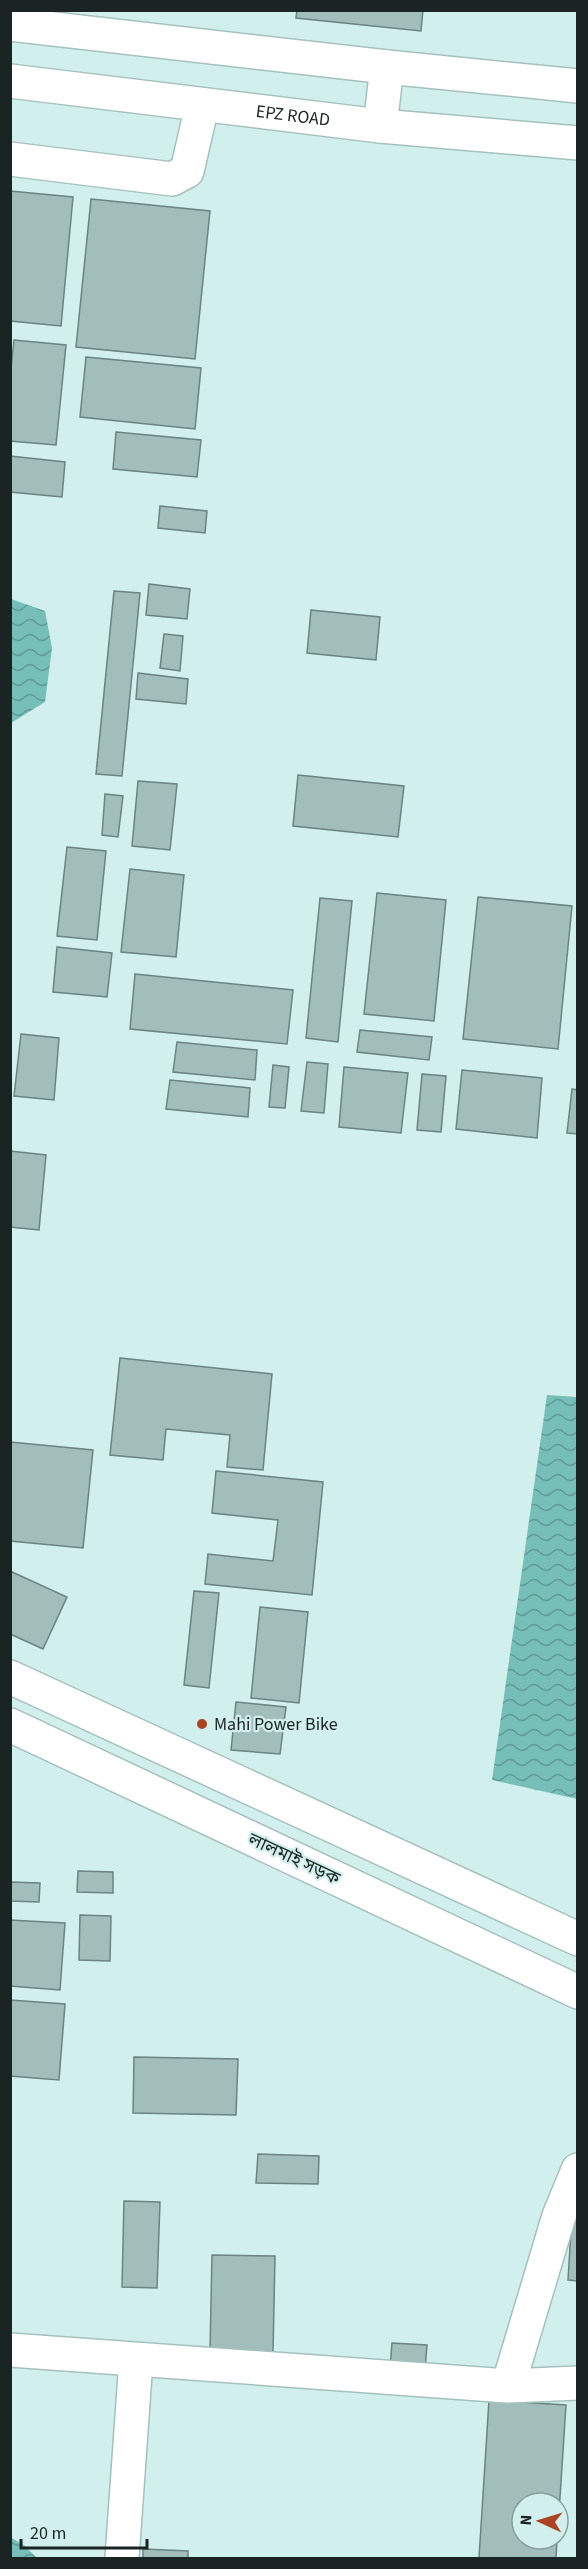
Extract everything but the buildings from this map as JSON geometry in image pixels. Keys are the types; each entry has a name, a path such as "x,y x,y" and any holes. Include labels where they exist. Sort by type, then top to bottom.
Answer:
{"main road":[{"path":"10,24 387,67 578,86"},
{"path":"380,126 387,67"},
{"name":"EPZ ROAD","path":"10,81 380,126 578,143"},
{"path":"10,159 172,178 187,171 202,106"},
{"path":"10,1677 578,1939"},
{"name":"লালমাই সড়ক","path":"10,1725 578,1992"},
{"path":"508,2386 559,2216 578,2170"},
{"path":"10,2350 508,2386 578,2384"},
{"path":"122,2559 136,2360"}],"water":[{"path":"11,599 45,611 52,648 45,702 11,723"},
{"path":"547,1395 577,1397 577,1799 492,1780"},
{"path":"10,2537 25,2546 37,2558 11,2558"}],"place":[{"name":"Mahi Power Bike","path":"202,1724"}]}
